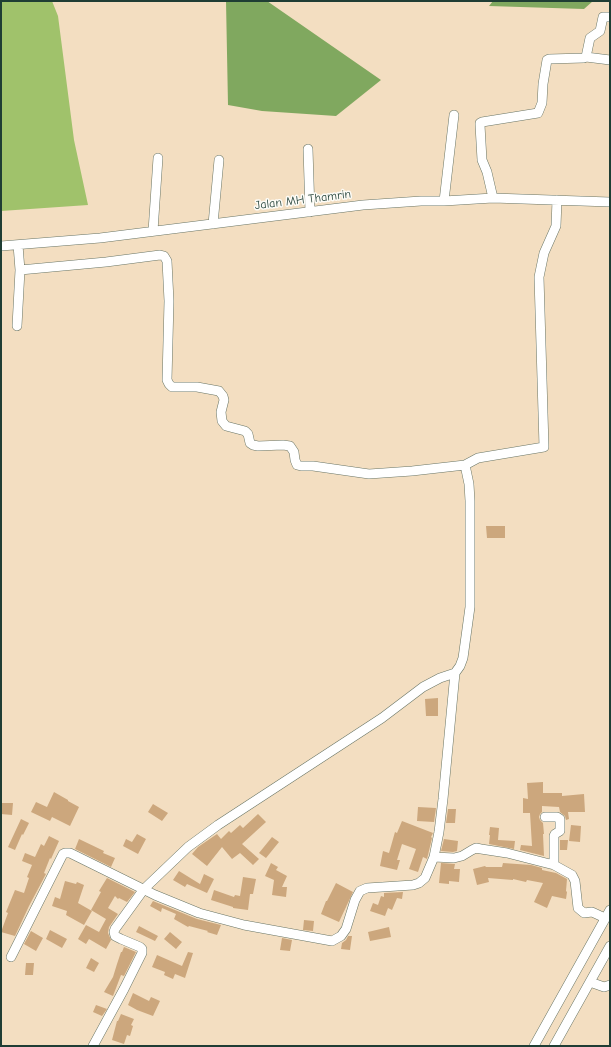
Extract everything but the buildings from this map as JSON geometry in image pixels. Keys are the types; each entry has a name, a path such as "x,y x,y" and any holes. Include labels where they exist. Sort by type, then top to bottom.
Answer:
{"street":[{"path":"586,57 590,38 600,31 603,17 610,17"},
{"path":"493,198 487,172 482,160 480,123 538,113 542,103 543,84 547,60 549,59 582,59 586,57 610,60"},
{"path":"444,201 454,115"},
{"path":"308,149 310,212"},
{"path":"153,231 158,158"},
{"path":"213,224 219,160"},
{"name":"Jalan MH Thamrin","path":"1,246 100,238 363,205 493,198 610,202"},
{"path":"20,270 106,262 160,255 164,256 167,260 169,301 167,380 172,387 197,387 219,391 224,400 221,412 222,421 226,426 245,431 248,434 250,443 253,445 264,446 290,446 294,452 297,465 369,474 465,465 478,458 544,448 539,277 544,253 556,226 557,200"},
{"path":"17,326 20,270 18,245"},
{"path":"11,957 63,854 65,853 70,853 155,895 199,913 244,925 332,941 341,936 346,929 355,900 360,891 367,888 413,885 419,883 425,878 434,857 439,832 455,673 460,666 462,658 470,607 470,501 469,484 465,465"},
{"path":"93,1046 124,990 142,953 142,949 140,947 120,939 115,936 114,932 144,889 188,848 218,825 382,718 422,688 440,678 455,673"},
{"path":"545,817 558,817 560,819 560,831 554,836 554,865"},
{"path":"434,857 454,858 462,856 476,848 508,853 554,865 572,875 575,881 578,908 584,913 592,912 608,914 534,1046"},
{"path":"554,1046 610,946"},
{"path":"590,982 604,987 610,985"}],"green space":[{"path":"1,1 52,1 58,16 74,140 88,205 1,211"},
{"path":"226,1 267,1 381,80 336,116 262,111 228,105"},
{"path":"493,1 593,1 584,9 489,6"}]}
